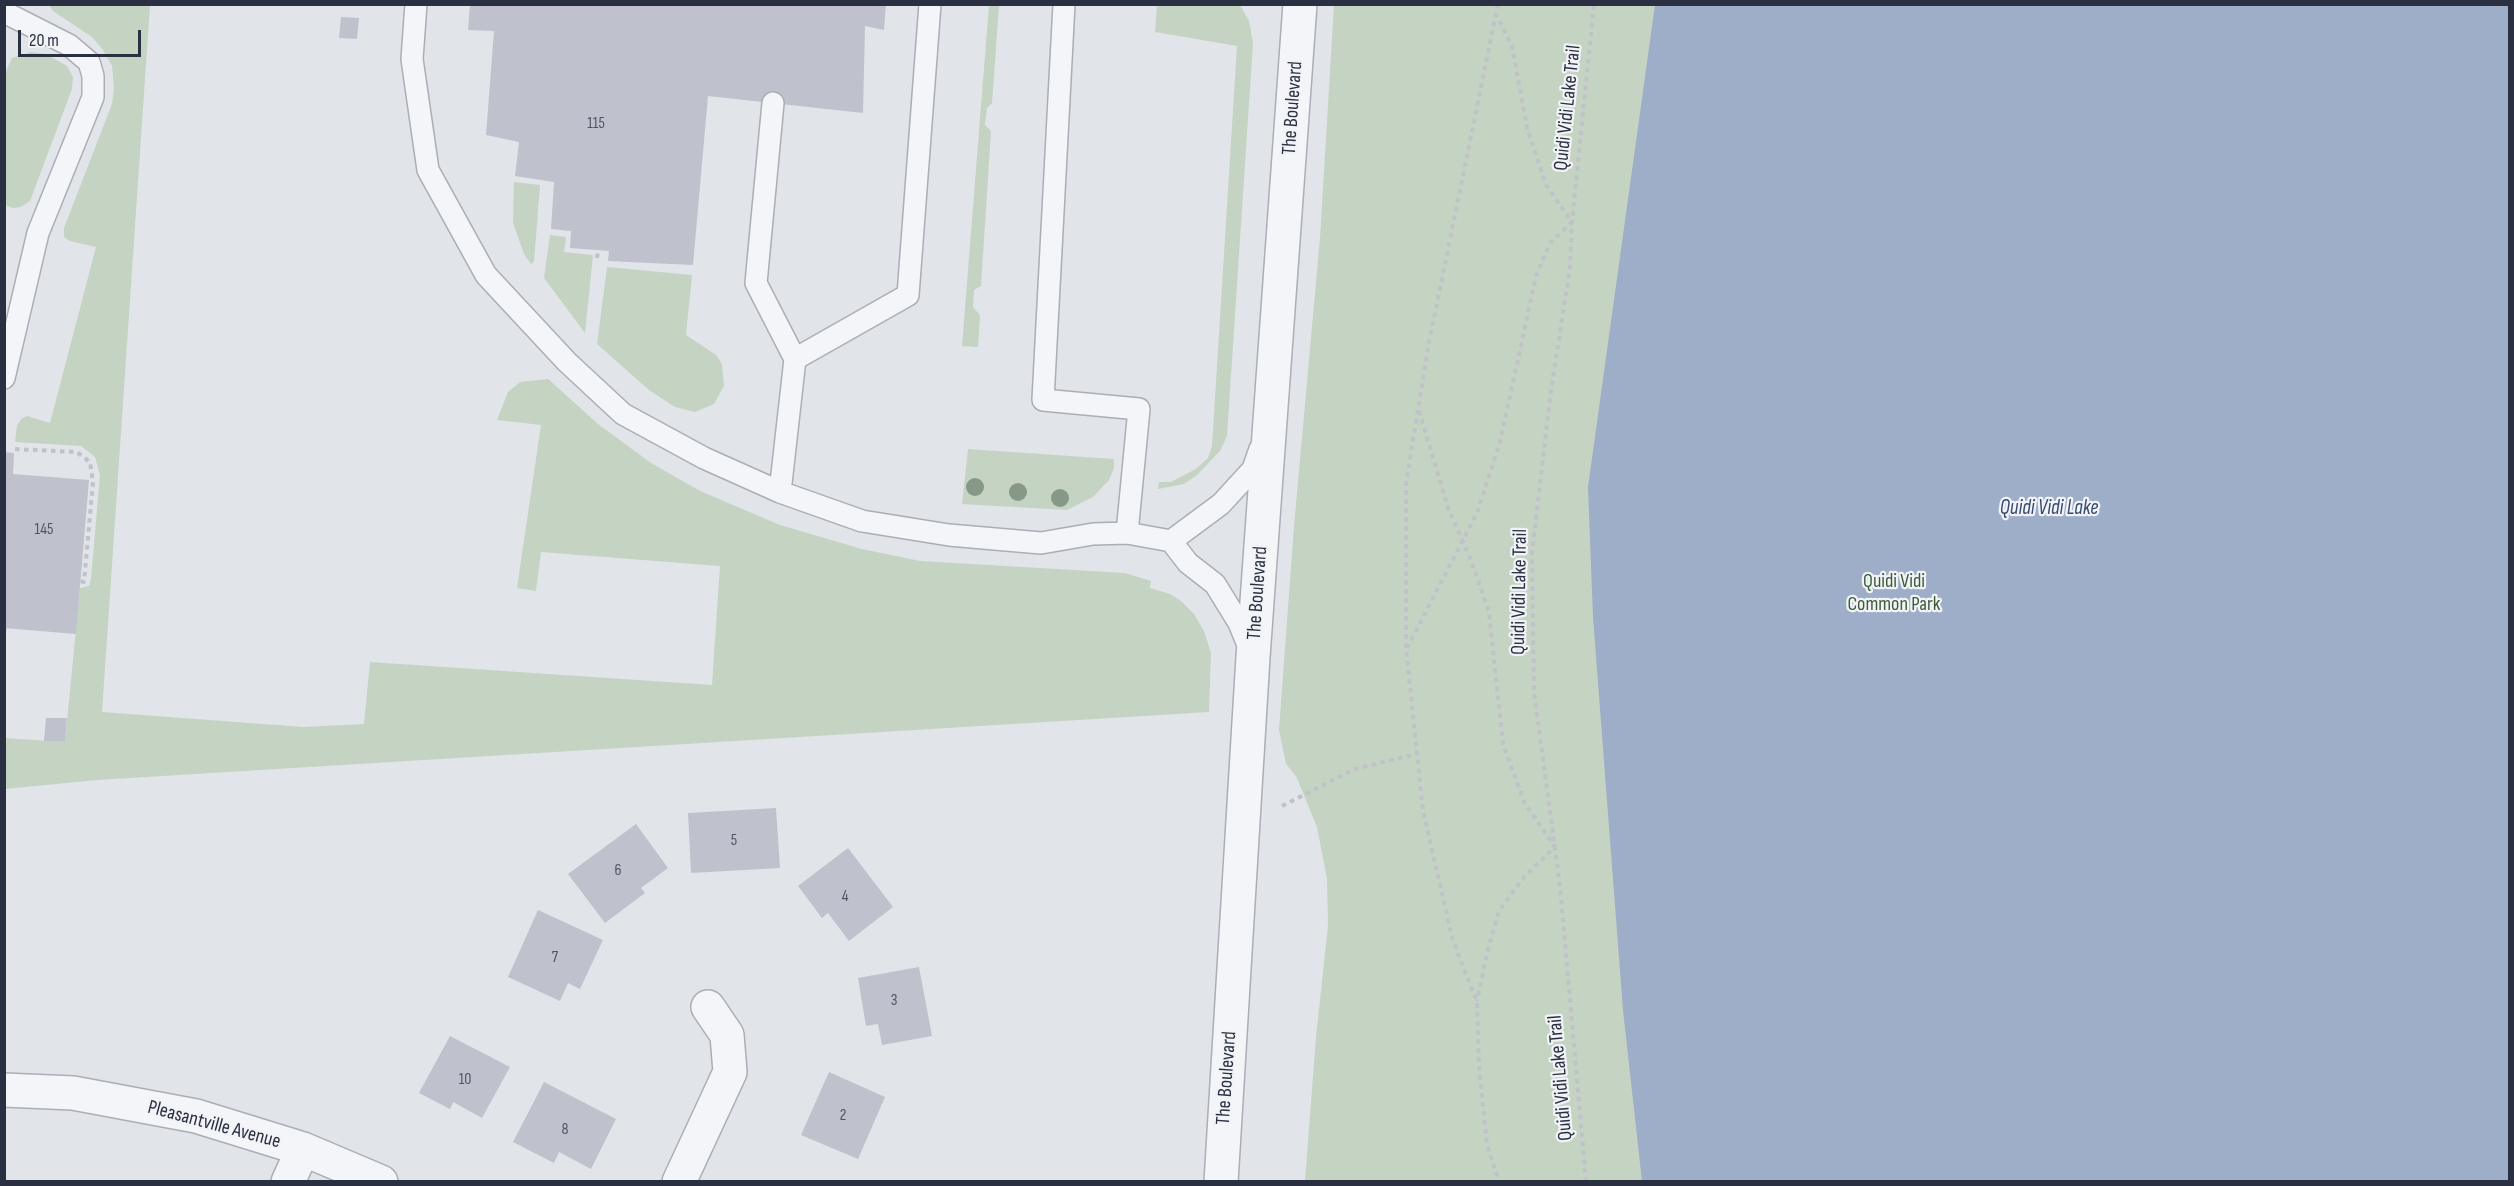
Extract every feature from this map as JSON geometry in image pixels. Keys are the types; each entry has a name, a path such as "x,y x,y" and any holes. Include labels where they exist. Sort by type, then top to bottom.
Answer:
{"street":[{"name":"The Boulevard","path":"1221,1182 1253,657 1300,4"},
{"path":"680,1182 730,1072 727,1035 708,1007"},
{"name":"Pleasantville Avenue","path":"4,1090 73,1093 196,1116 303,1149 381,1182"},
{"path":"288,1182 303,1149"}],"lane":[{"path":"416,4 412,59 428,170 486,274 567,362 623,414 704,458 780,492 862,521 949,535 1041,543 1093,534 1127,533 1171,541 1188,563 1215,584 1239,623 1253,657"},
{"path":"795,359 908,295 930,4"},
{"path":"1064,4 1042,400 1139,409 1127,533"},
{"path":"4,12 75,49 89,63 93,76 93,97 38,233 4,378"},
{"path":"773,103 756,283 795,359 780,492"},
{"path":"1171,541 1221,504 1253,469 1272,414"}],"path":[{"path":"1477,1002 1453,941 1423,811 1406,648 1406,483 1431,330 1498,4"},
{"name":"Quidi Vidi Lake Trail","path":"1586,1182 1556,847 1534,692 1532,552 1551,391 1570,267 1572,222 1594,4"},
{"path":"1406,648 1433,601 1461,538 1477,513 1500,442 1536,276 1550,243 1572,222 1545,185 1527,128 1512,45 1497,16"},
{"path":"597,258 598,250"},
{"path":"1418,409 1448,508 1489,612 1503,744 1524,802 1556,847 1524,877 1499,911 1477,1002 1479,1067 1487,1144 1499,1182"},
{"path":"15,449 76,452 90,462 93,482 84,582 80,581"},
{"path":"1303,793 1355,769 1417,754"}],"green space":[{"path":"49,5 150,5 102,712 303,727 364,724 370,662 712,685 720,566 541,552 536,591 517,588 541,425 497,420 508,392 520,382 548,379 598,424 651,463 700,491 780,525 862,549 920,561 1125,573 1151,581 1150,588 1170,594 1181,601 1194,614 1204,631 1211,653 1209,712 97,780 5,789 4,738 65,742 80,588 89,586 91,579 100,475 95,457 81,446 15,442 17,426 21,419 27,416 50,423 96,247 70,241 64,237 64,228 112,104 114,88 112,66 103,50 92,37 53,11"},
{"path":"989,5 999,5 992,103 987,108 985,125 991,131 981,286 974,290 973,307 980,315 978,347 962,346"},
{"path":"1157,5 1240,5 1249,21 1253,43 1227,436 1220,451 1197,475 1184,484 1158,489 1159,482 1171,482 1196,469 1208,458 1212,446 1237,46 1155,32"},
{"name":"Quidi Vidi Lake","path":"1334,5 2509,5 2509,1181 1305,1181 1316,1037 1328,926 1327,879 1317,827 1296,776 1286,764 1279,730 1294,526 1320,238"},
{"path":"31,52 46,54 67,66 73,77 72,89 30,201 21,207 13,208 5,205 5,73 12,58"},
{"path":"514,182 540,185 534,262 531,264 524,254 513,223"},
{"path":"550,235 566,237 564,252 593,255 585,333 544,278"},
{"path":"607,267 692,275 686,335 716,355 722,364 724,386 714,404 695,412 675,407 649,390 597,344"},
{"path":"968,449 1114,459 1114,468 1109,480 1093,497 1067,510 962,504"}],"water":[{"name":"Quidi Vidi Lake","path":"1655,5 2509,5 2509,1181 1642,1181 1623,1010 1593,617 1588,487"}],"building":[{"path":"470,4 886,4 884,30 865,26 863,113 708,96 693,265 608,261 609,251 570,248 571,231 551,229 554,182 515,176 519,142 486,135 494,31 468,30"},
{"path":"341,17 359,18 357,39 339,38"},
{"path":"4,452 14,453 13,474 89,480 76,634 4,628"},
{"path":"46,718 67,718 65,742 44,741"},
{"path":"776,808 780,868 691,873 688,813"},
{"path":"636,824 668,868 641,888 645,893 605,923 568,874"},
{"path":"848,848 893,907 849,941 828,913 822,918 798,886"},
{"path":"538,910 603,940 580,989 568,983 560,1001 508,977"},
{"path":"919,967 932,1036 882,1045 878,1024 866,1026 858,978"},
{"path":"450,1036 510,1067 482,1118 453,1102 450,1109 419,1093"},
{"path":"829,1072 885,1097 858,1159 801,1135"},
{"path":"544,1082 616,1119 591,1169 559,1152 554,1163 513,1142"}],"park label":[{"name":"Quidi Vidi Common Park","path":"1894,594"}]}
